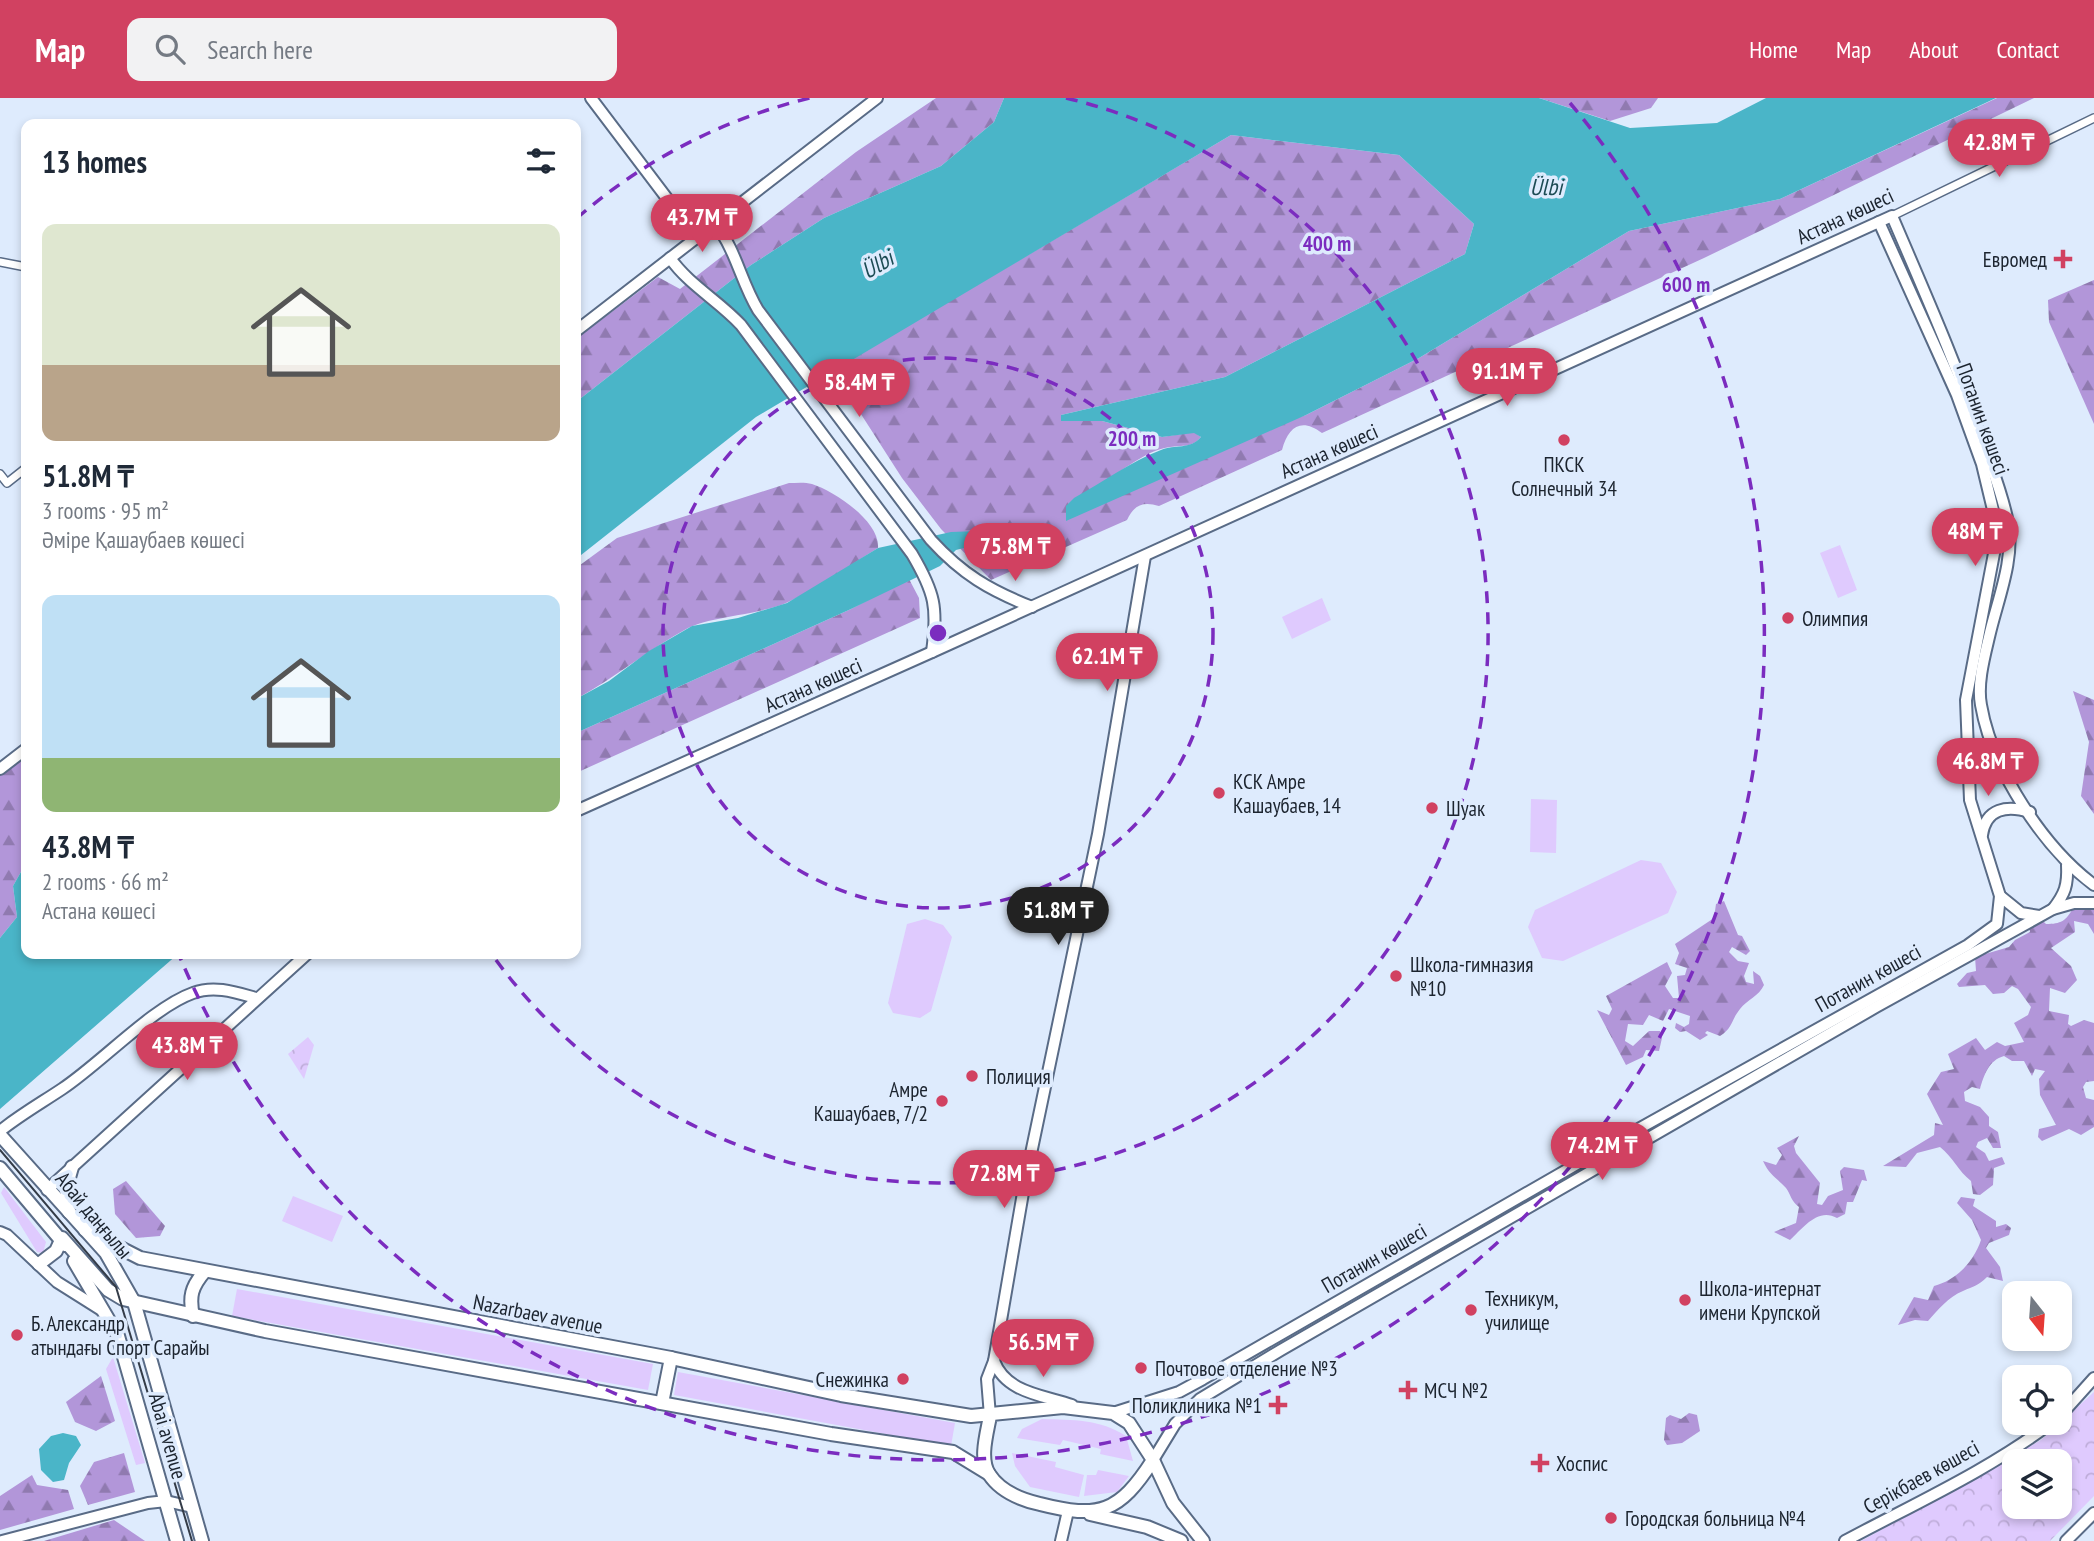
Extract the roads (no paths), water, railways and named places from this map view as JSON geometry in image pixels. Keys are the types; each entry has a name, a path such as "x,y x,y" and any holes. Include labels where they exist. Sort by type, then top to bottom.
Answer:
{"main road":[{"path":"591,98 698,238"},
{"path":"581,327 877,98"},
{"name":"Астана көшесі","path":"581,809 1892,216"},
{"name":"Потанин көшесі","path":"1892,216 1968,396 2005,506 2009,550 1980,692 1991,745 2009,781 2030,811"},
{"name":"Потанин көшесі","path":"1113,1413 1179,1392 1203,1379 1624,1137 1968,945 1997,925 2000,896 1970,800 1968,690 1996,543 1994,514 1982,464 1957,395 1879,222"},
{"path":"716,225 731,249 743,285 799,365 931,540 950,561 986,589 1032,607"},
{"path":"670,258 688,278 721,304 741,325 912,554 925,575 937,614 932,652"},
{"path":"989,1474 985,1441 990,1416 987,1379 994,1360 1024,1187 1098,834 1145,555"},
{"path":"0,769 21,753"},
{"path":"1982,840 1984,824 1998,810 2007,807 2030,811 2067,865 2094,886"},
{"path":"2053,909 2064,895 2067,865"},
{"path":"2000,896 2021,913 2039,916"},
{"name":"Потанин көшесі","path":"1153,1460 1175,1424 1200,1399 1406,1276 2039,916 2074,903 2094,903"},
{"path":"47,1190 301,959"},
{"path":"0,1133 26,1110 62,1089 178,1000 207,989 231,991 256,998"},
{"name":"Абай даңғылы","path":"0,1133 47,1190 106,1253 134,1302 192,1507"},
{"path":"69,1213 66,1188 72,1167"},
{"name":"Abai avenue","path":"1,1168 62,1238 118,1336 177,1541"},
{"name":"Nazarbaev avenue","path":"85,1230 141,1258 671,1359 841,1395 971,1416 990,1416"},
{"path":"0,1232 57,1282 103,1311"},
{"path":"39,1264 56,1251 62,1238 108,1290 134,1302 193,1316 662,1403 953,1452 1026,1501 1147,1527 1181,1541"},
{"path":"193,1316 189,1300 191,1290 205,1271"},
{"path":"662,1403 671,1359"},
{"path":"994,1360 999,1374 1009,1384 1080,1408"},
{"path":"2072,1403 2094,1378"},
{"path":"990,1416 1027,1408 1080,1408 1113,1413 1129,1423 1153,1460 1173,1503 1203,1541"},
{"name":"Серікбаев көшесі","path":"1845,1541 2035,1435"},
{"path":"1090,1514 1128,1494 1153,1460"},
{"path":"2,1541 166,1501 192,1507"},
{"name":"Abai avenue","path":"192,1507 202,1541"},
{"path":"1061,1541 1068,1511"},
{"path":"2066,1541 2094,1513"}],"street":[{"name":"Астана көшесі","path":"1892,216 2094,118"},
{"path":"0,262 21,266"},
{"path":"0,474 7,484 21,472"},
{"path":"1968,690 1980,692"}],"water":[{"name":"Ülbi","path":"1004,98 1539,98 1630,128 1717,123 1766,98 1996,98 1780,199 1629,231 1419,358 1306,415 1066,521 1066,506 1074,498 1127,466 1166,448 1192,444 1201,437 1194,433 1162,437 1102,421 1061,421 1061,415 1225,377 1465,254 1474,224 1399,155 1231,135 756,417 581,555 581,398 751,265 824,218 941,166 994,122"},
{"path":"979,531 994,535 991,541 956,550 940,566 851,609 581,731 581,696 692,626 738,618 787,603 878,548 951,532"},
{"path":"21,872 21,959 172,959 0,1109 0,938 17,917 13,886"},
{"path":"63,1433 76,1436 81,1445 69,1463 64,1480 53,1482 41,1470 39,1449 51,1436"}],"tram line":[{"path":"0,1150 116,1287 192,1541"}],"place":[{"name":"Евромед","path":"2063,259"},
{"name":"ПКСК Солнечный 34","path":"1564,440"},
{"name":"Олимпия","path":"1788,618"},
{"name":"КСК Амре Кашаубаев, 14","path":"1219,793"},
{"name":"Шуак","path":"1432,808"},
{"name":"Школа-гимназия №10","path":"1396,976"},
{"name":"Полиция","path":"972,1076"},
{"name":"Амре Кашаубаев, 7/2","path":"942,1101"},
{"name":"Школа-интернат имени Крупской","path":"1685,1300"},
{"name":"Техникум, училище","path":"1471,1310"},
{"name":"Б. Александр атындағы Спорт Сарайы","path":"17,1335"},
{"name":"Почтовое отделение №3","path":"1141,1368"},
{"name":"Снежинка","path":"903,1379"},
{"name":"МСЧ №2","path":"1408,1390"},
{"name":"Поликлиника №1","path":"1278,1405"},
{"name":"Хоспис","path":"1540,1463"},
{"name":"Городская больница №4","path":"1611,1518"}]}
